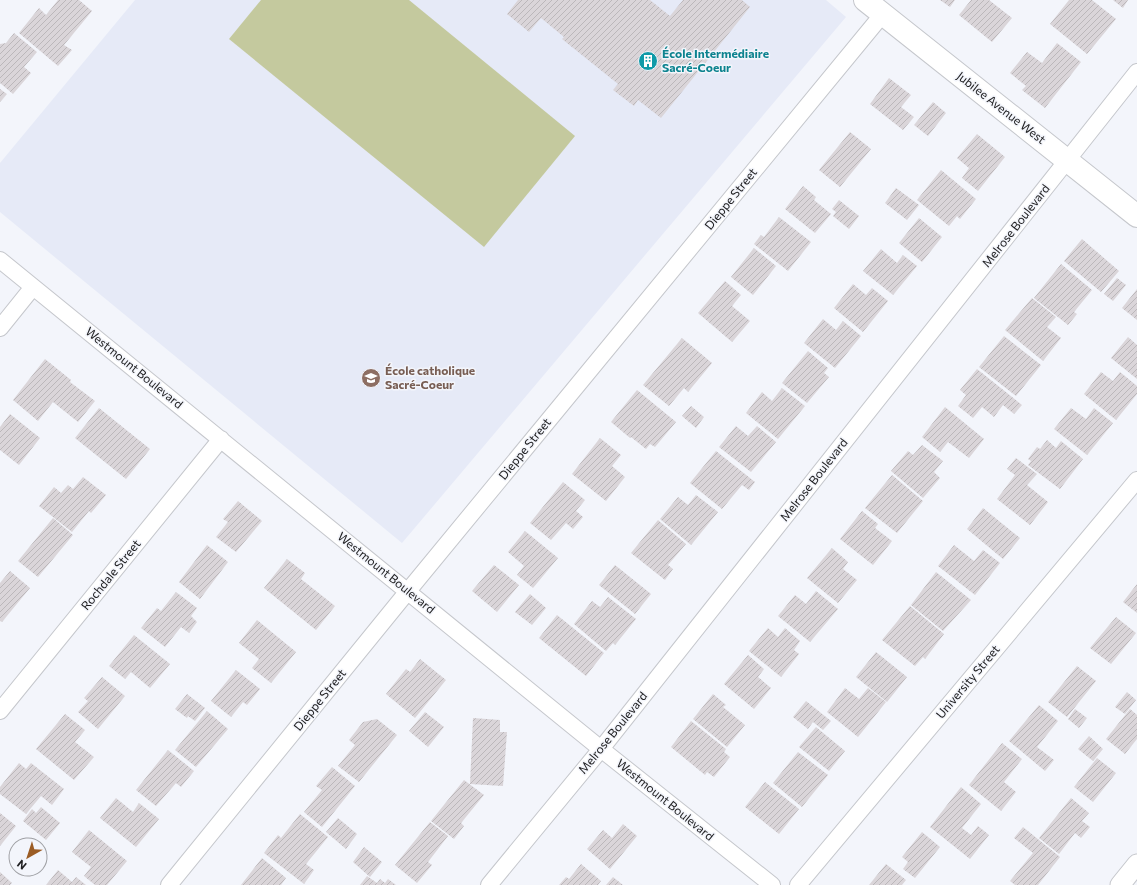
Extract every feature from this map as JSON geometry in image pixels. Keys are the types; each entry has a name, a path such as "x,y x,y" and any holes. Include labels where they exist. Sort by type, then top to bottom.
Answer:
{"main road":[{"name":"Jubilee Avenue West","path":"865,0 1137,216"}],"street":[{"name":"Dieppe Street","path":"169,885 408,591 882,15"},
{"name":"Melrose Boulevard","path":"489,885 601,748 1137,72"},
{"name":"Westmount Boulevard","path":"0,260 772,885"},
{"path":"0,328 33,287"},
{"name":"Rochdale Street","path":"0,711 221,439"},
{"name":"University Street","path":"798,885 1137,480"},
{"path":"1120,885 1137,864"}],"shaded area":[{"name":"École catholique Sacré-Coeur","path":"135,0 826,0 846,17 402,543 0,212 0,163"}],"green space":[{"path":"261,0 409,0 575,136 484,247 229,39"}],"building":[{"path":"58,0 79,0 92,11 64,45 72,50 58,66 19,33 39,8 46,15"},
{"name":"École Intermédiaire Sacré-Coeur","path":"518,0 650,0 670,16 683,0 742,0 750,7 661,118 638,100 634,106 613,90 618,84 562,39 564,37 541,18 529,32 507,14"},
{"path":"940,0 955,0 950,7"},
{"path":"971,0 989,0 1012,18 992,42 959,15"},
{"path":"1069,0 1092,0 1116,19 1087,54 1050,24"},
{"path":"1113,0 1128,0 1123,8"},
{"path":"14,33 37,52 24,67 31,73 13,94 0,83 0,44 6,43"},
{"path":"1057,43 1081,62 1045,108 1022,90 1026,86 1010,73 1027,52 1042,63"},
{"path":"889,78 911,95 901,107 914,117 903,130 870,104"},
{"path":"0,89 7,94 0,102"},
{"path":"933,102 946,113 928,136 914,125"},
{"path":"850,132 871,149 840,187 819,170"},
{"path":"977,134 1005,157 978,191 962,178 969,168 957,158"},
{"path":"941,170 976,199 960,219 957,216 949,226 917,200"},
{"path":"803,186 816,197 814,200 831,214 815,233 785,209"},
{"path":"896,188 919,205 907,220 885,203"},
{"path":"839,200 859,216 849,229 833,216 836,212 832,209"},
{"path":"779,217 811,242 788,271 754,244 761,235 764,237"},
{"path":"919,218 942,237 922,262 899,243"},
{"path":"1082,239 1119,271 1101,292 1064,261"},
{"path":"754,248 776,266 753,295 731,277"},
{"path":"881,249 897,263 903,255 917,266 893,295 863,271"},
{"path":"1061,264 1092,290 1074,312 1077,314 1068,325 1034,298"},
{"path":"1117,278 1126,285 1113,301 1104,294"},
{"path":"725,281 741,295 732,306 750,321 732,342 698,313"},
{"path":"853,284 866,295 872,288 888,301 863,332 834,308"},
{"path":"1137,289 1137,320 1122,308"},
{"path":"1032,298 1056,317 1047,327 1061,338 1043,361 1005,330"},
{"path":"823,319 836,330 843,321 861,336 835,368 804,343"},
{"path":"1004,336 1041,365 1016,396 979,367"},
{"path":"1128,337 1137,345 1137,379 1111,358"},
{"path":"682,338 712,363 688,392 684,388 669,406 643,385"},
{"path":"808,351 828,368 824,373 829,377 807,403 782,383"},
{"path":"45,359 71,380 70,382 95,401 78,422 53,402 38,421 13,400"},
{"path":"977,369 1022,405 1014,414 1003,405 994,417 982,407 973,418 958,406 966,395 960,390"},
{"path":"1101,372 1113,381 1120,372 1137,386 1137,394 1116,420 1084,394"},
{"path":"782,388 805,406 778,439 746,413 762,392 772,401"},
{"path":"637,390 676,422 655,447 650,444 646,449 611,422"},
{"path":"691,406 704,417 696,428 682,416"},
{"path":"945,407 984,439 969,458 948,442 940,452 922,437"},
{"path":"99,408 150,449 126,479 75,438"},
{"path":"1071,408 1086,419 1094,408 1113,423 1087,455 1054,429"},
{"path":"10,414 40,438 19,465 0,450 0,427"},
{"path":"736,426 748,436 757,426 776,442 751,472 719,447"},
{"path":"600,438 621,455 612,466 625,477 606,501 572,474"},
{"path":"1047,440 1056,448 1061,441 1083,459 1060,489 1028,465 1031,461 1028,459 1037,447 1040,449"},
{"path":"922,445 943,461 934,472 940,478 923,498 891,471 908,451 913,455"},
{"path":"716,451 755,482 749,490 742,485 722,509 690,483"},
{"path":"1016,458 1037,474 1027,485 1048,502 1030,525 997,499 1015,475 1007,469"},
{"path":"892,475 923,501 897,533 865,508"},
{"path":"83,477 106,495 91,513 89,511 72,532 39,506 54,487 61,493 68,485 73,489"},
{"path":"563,482 585,500 576,511 583,517 573,529 566,523 551,540 530,523"},
{"path":"696,495 718,512 691,545 660,519 678,497 688,505"},
{"path":"238,501 262,521 236,552 216,537 228,522 223,519"},
{"path":"983,508 1020,538 1003,559 967,529"},
{"path":"862,511 878,524 875,528 892,541 873,565 840,539"},
{"path":"53,518 73,535 38,577 18,561"},
{"path":"658,520 686,544 668,565 673,569 665,580 631,553"},
{"path":"525,531 558,558 533,588 517,575 524,566 508,552"},
{"path":"207,545 228,562 200,599 179,582"},
{"path":"954,545 974,561 983,550 1000,563 975,595 938,566"},
{"path":"832,548 848,562 843,569 857,580 838,603 807,578"},
{"path":"287,559 305,573 301,579 335,606 316,630 264,588"},
{"path":"494,565 519,585 497,612 472,591"},
{"path":"615,565 651,594 635,614 599,585"},
{"path":"10,571 30,588 2,622 0,621 0,583"},
{"path":"936,572 971,600 943,631 911,605"},
{"path":"1137,584 1137,613 1123,602"},
{"path":"816,591 838,609 810,642 778,616 795,595 806,604"},
{"path":"176,592 197,608 191,616 197,622 189,633 181,627 165,647 141,628 157,608 161,611"},
{"path":"530,594 546,608 532,625 515,612"},
{"path":"608,597 636,619 615,645 613,643 606,651 574,624 592,601 600,607"},
{"path":"910,606 944,634 925,659 923,657 915,666 882,640"},
{"path":"557,615 604,653 586,676 539,638"},
{"path":"1116,617 1136,633 1111,664 1090,648"},
{"path":"257,620 296,652 271,683 252,668 259,659 239,643"},
{"path":"768,628 778,637 785,628 800,641 794,650 799,654 781,677 749,651"},
{"path":"134,635 170,664 150,688 131,672 125,679 109,666"},
{"path":"876,652 907,677 887,702 856,677"},
{"path":"748,655 764,669 758,677 771,688 754,709 724,684"},
{"path":"420,659 446,680 415,718 386,694 406,669 410,672"},
{"path":"1077,666 1096,681 1067,717 1048,702"},
{"path":"236,670 260,689 247,705 243,702 231,717 211,701"},
{"path":"102,677 125,696 98,729 78,712 88,701 84,698"},
{"path":"845,688 859,699 868,688 886,702 858,737 827,712"},
{"path":"1127,692 1136,700 1125,714 1115,707"},
{"path":"187,694 205,708 195,721 188,716 187,718 175,709"},
{"path":"713,694 726,705 723,707 745,725 727,747 693,719"},
{"path":"806,701 831,721 823,730 813,722 808,729 793,717"},
{"path":"1039,705 1058,721 1037,747 1054,760 1045,771 1009,741"},
{"path":"1075,709 1087,718 1079,728 1068,719"},
{"path":"1130,709 1137,715 1137,739 1125,754 1106,739"},
{"path":"207,711 228,729 196,767 175,750"},
{"path":"425,712 444,727 428,747 409,731"},
{"path":"65,714 85,730 75,742 94,757 74,780 36,749"},
{"path":"473,718 500,720 500,732 507,732 503,786 470,784"},
{"path":"377,719 397,735 359,782 338,766 355,745 349,740 363,722"},
{"path":"691,721 726,749 724,752 730,757 714,777 707,772 705,775 671,747"},
{"path":"816,727 845,751 829,771 799,747"},
{"path":"1089,736 1103,749 1093,761 1078,749"},
{"path":"1002,743 1022,759 1004,782 1016,792 1001,811 969,785"},
{"path":"168,750 194,771 181,787 176,783 156,806 136,790"},
{"path":"798,752 828,775 802,807 773,783"},
{"path":"1097,758 1116,773 1093,802 1074,787"},
{"path":"19,763 26,769 31,763 64,789 52,805 41,796 26,814 0,794 0,787"},
{"path":"332,767 355,786 322,827 304,812 322,790 316,786"},
{"path":"464,780 484,795 461,823 464,826 454,839 431,821"},
{"path":"765,782 799,809 779,834 745,807"},
{"path":"961,787 981,804 962,828 971,835 978,826 989,835 970,859 930,827"},
{"path":"116,798 133,812 139,803 159,819 136,847 100,818"},
{"path":"1071,798 1089,813 1082,821 1090,827 1081,838 1075,833 1059,854 1039,838"},
{"path":"41,807 60,823 48,838 42,837 23,821 32,809 36,813"},
{"path":"0,813 16,826 0,846"},
{"path":"300,814 328,837 306,864 314,870 304,884 264,853 278,835 281,838"},
{"path":"338,818 357,834 346,849 326,832"},
{"path":"430,822 448,836 428,862 432,865 417,883 395,865"},
{"path":"623,824 637,836 610,869 587,849 603,830 612,838"},
{"path":"1023,827 1060,857 1038,885 1015,885 1010,881 1033,853 1014,838"},
{"path":"89,830 127,861 107,885 95,885 84,876 91,867 72,852"},
{"path":"922,832 940,847 915,878 903,869 908,862 902,857"},
{"path":"364,847 382,862 370,877 353,862"},
{"path":"262,858 286,878 281,885 241,885"},
{"path":"581,864 601,881 598,885 559,885 566,877 569,879"},
{"path":"886,864 906,880 902,885 869,885"},
{"path":"58,870 72,882 76,877 86,885 46,885"},
{"path":"0,872 12,883 10,885 0,885"},
{"path":"367,876 377,883 380,879 385,883 388,879 396,885 360,885"},
{"path":"613,877 623,885 606,885"}],"place":[{"name":"École Intermédiaire Sacré-Coeur","path":"648,61"},
{"name":"École catholique Sacré-Coeur","path":"371,378"}]}
